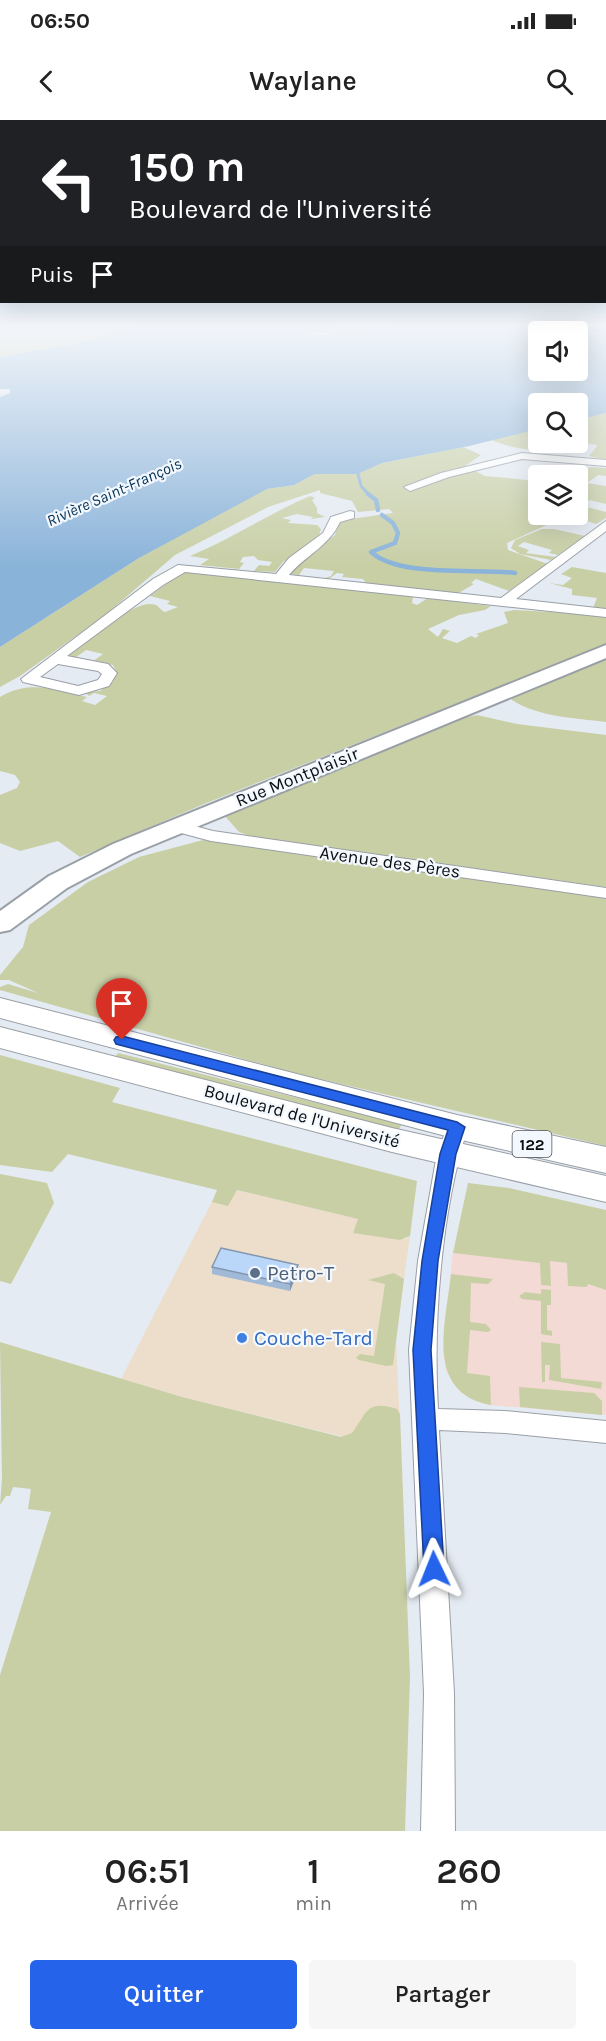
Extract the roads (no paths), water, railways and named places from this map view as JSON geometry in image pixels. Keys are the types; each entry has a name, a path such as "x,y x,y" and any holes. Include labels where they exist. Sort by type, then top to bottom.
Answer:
{"main road":[{"name":"Boulevard de l'Université","path":"0,1008 453,1141 606,1190"},
{"name":"Boulevard de l'Université","path":"0,1036 453,1141 606,1160"}],"street":[{"path":"410,486 445,474 522,456 606,463"},
{"path":"280,577 294,561 328,535 335,520 350,514"},
{"path":"503,603 606,525"},
{"path":"583,543 599,546"},
{"path":"57,659 158,582 179,569 199,568 606,613"},
{"name":"Rue Montplaisir","path":"0,924 36,896 72,874 176,826 606,651"},
{"name":"Avenue des Pères","path":"176,826 211,836 606,893"},
{"path":"438,1831 439,1693 422,1350 430,1261 453,1141"},
{"path":"425,1419 505,1422 606,1432"}],"water":[{"name":"Rivière Saint-François","path":"0,407 528,407 528,431 382,463 358,474 315,474 294,485 267,489 139,558 0,647"},
{"path":"588,407 606,407 606,413 588,418"}],"waterway":[{"path":"358,474 361,486 369,494"},
{"path":"369,494 376,500 378,510"},
{"path":"382,515 393,523 398,533 395,543 371,552 384,560 400,566 419,569 515,573"}],"place":[{"name":"Petro-T","path":"255,1273"},
{"name":"Couche-Tard","path":"242,1338"}]}
